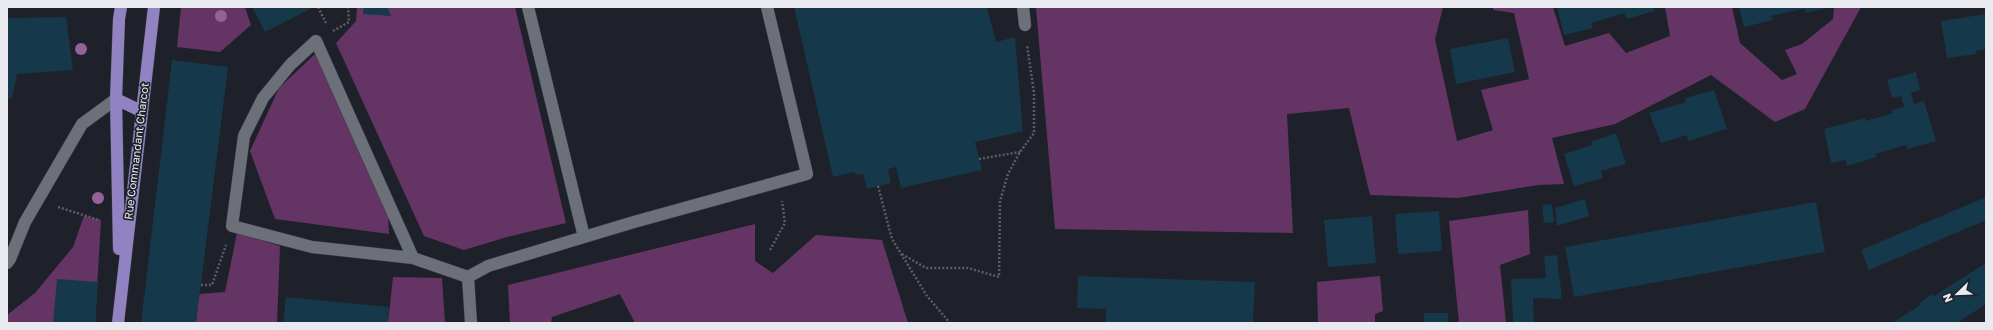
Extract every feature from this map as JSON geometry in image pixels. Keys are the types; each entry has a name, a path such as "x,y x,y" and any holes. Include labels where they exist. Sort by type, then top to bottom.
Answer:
{"main road":[{"name":"Rue Commandant Charcot","path":"120,294 116,99 119,19 121,7"},
{"name":"Rue Commandant Charcot","path":"118,323 120,294 154,7"},
{"path":"116,99 141,111"}],"street":[{"path":"528,7 584,237"},
{"path":"413,258 316,41 290,65 263,98 244,136 232,226 312,248 413,258 468,277 488,266 634,222 807,174 767,7"},
{"path":"1023,7 1025,25"},
{"path":"7,263 25,222 82,124 116,99"},
{"path":"468,277 471,323"}],"path":[{"path":"318,7 331,32 349,22 348,7"},
{"path":"902,254 926,268 968,268 999,277 1000,201 1008,174 1020,152 1034,133 1034,93 1025,25"},
{"path":"979,160 1020,152"},
{"path":"770,250 785,223 779,182"},
{"path":"878,186 892,239 927,296 950,323"},
{"path":"57,207 65,211 100,220"},
{"path":"201,285 212,285 232,226"}],"shaded area":[{"path":"181,7 245,7 251,25 220,52 177,47"},
{"path":"357,7 515,7 566,223 507,237 464,250 424,236 336,43 356,21"},
{"path":"1036,7 1443,7 1435,39 1457,141 1493,130 1481,90 1529,79 1514,13 1493,10 1493,7 1553,7 1565,46 1609,33 1626,53 1670,36 1665,7 1732,7 1740,43 1782,80 1797,74 1785,50 1802,44 1833,19 1834,7 1861,7 1805,109 1775,122 1711,75 1615,124 1552,138 1564,184 1538,185 1458,198 1370,195 1349,108 1287,114 1293,233 1055,229"},
{"path":"316,53 388,215 389,234 275,219 250,151 279,88"},
{"path":"1528,210 1530,254 1500,265 1506,323 1459,323 1449,221"},
{"path":"84,216 101,220 95,323 7,323 7,315 35,293 73,247"},
{"path":"755,224 755,261 773,273 816,235 882,240 908,323 635,323 620,294 552,317 551,323 510,323 508,285"},
{"path":"237,233 280,246 277,323 196,323 199,294 225,292"},
{"path":"1380,276 1383,311 1375,314 1375,323 1318,323 1317,282"},
{"path":"393,277 442,278 445,323 388,323"}],"building":[{"path":"252,7 314,7 265,32"},
{"path":"364,7 387,7 391,16 363,14"},
{"path":"794,7 987,7 996,42 1015,37 1023,131 975,142 982,170 901,188 896,167 888,169 891,183 867,189 863,174 856,175 854,172 833,177"},
{"path":"1557,7 1653,7 1655,11 1626,19 1625,13 1591,23 1593,28 1564,35"},
{"path":"1739,7 1828,8 1806,13 1805,9 1788,12 1771,16 1773,20 1744,27"},
{"path":"1986,14 1986,49 1976,51 1977,54 1947,58 1941,21"},
{"path":"66,17 73,70 17,74 12,99 7,98 7,18"},
{"path":"1508,38 1515,72 1456,84 1450,49"},
{"path":"172,60 228,67 196,323 141,323"},
{"path":"1916,72 1920,90 1911,93 1914,104 1924,101 1936,141 1907,149 1906,145 1875,154 1876,157 1847,166 1845,160 1831,163 1824,129 1865,118 1866,121 1893,113 1892,110 1904,107 1901,96 1892,98 1887,80"},
{"path":"1714,90 1727,129 1688,141 1687,135 1661,143 1649,113 1686,102 1685,98"},
{"path":"1616,133 1626,164 1601,171 1603,178 1574,186 1564,154 1592,145 1591,142"},
{"path":"1986,197 1986,220 1869,270 1861,250"},
{"path":"1585,199 1589,216 1557,226 1555,208"},
{"path":"1816,202 1825,252 1574,297 1565,247"},
{"path":"1552,204 1554,222 1544,223 1542,205"},
{"path":"1439,211 1442,251 1398,254 1395,214"},
{"path":"1372,216 1376,263 1328,267 1324,220"},
{"path":"1557,255 1562,299 1533,298 1534,323 1513,323 1511,279 1546,278 1544,256"},
{"path":"1986,263 1986,304 1957,323 1892,323 1920,305 1919,303 1932,294 1934,296"},
{"path":"1078,276 1255,282 1253,323 1106,323 1106,309 1077,308"},
{"path":"57,279 98,282 95,323 53,323"},
{"path":"286,297 389,307 388,323 283,323"},
{"path":"1424,313 1448,313 1448,323 1424,323"}]}
